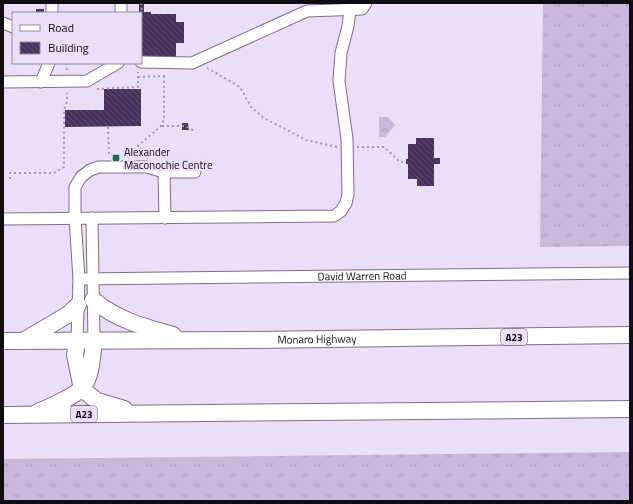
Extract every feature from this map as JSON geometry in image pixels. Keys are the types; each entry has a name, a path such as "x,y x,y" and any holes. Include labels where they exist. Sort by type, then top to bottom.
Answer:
{"highway":[{"path":"93,300 107,312 129,322 192,340"},
{"path":"24,341 69,314 78,305"},
{"name":"Monaro Highway","path":"3,341 630,335"},
{"path":"77,340 75,355 82,389 97,401 137,414"},
{"path":"31,415 52,407 82,389 89,374 94,340"},
{"name":"A23","path":"3,415 630,408"}],"street":[{"path":"139,66 164,62 192,63 307,11 362,9 366,3"},
{"path":"3,219 334,216 341,211 346,203 348,194 347,143 339,81 341,53 348,26 350,10"},
{"path":"40,82 49,64"},
{"path":"3,82 40,82 68,88 87,82 103,66 113,64"},
{"path":"77,340 79,279 74,194 81,177 90,170 99,167 146,167 164,172 195,172"},
{"path":"164,172 165,218"},
{"path":"92,218 94,340"},
{"name":"David Warren Road","path":"79,279 630,273"}],"path":[{"path":"142,3 142,12"},
{"path":"196,61 213,73 236,84 244,92 254,111 264,118 306,140 328,146 347,143 384,147 400,162 406,162"},
{"path":"126,167 126,156 161,126 164,119 164,62"},
{"path":"10,179 10,173 54,173 64,167 64,111 67,101 68,88 66,64"},
{"path":"93,89 138,87 139,66"},
{"path":"138,76 164,76"},
{"path":"161,126 185,126 195,131"},
{"path":"108,127 109,160"}],"green space":[{"path":"543,3 630,3 630,246 540,247"},
{"path":"379,117 388,117 395,125 385,137 379,137"},
{"path":"630,452 630,501 3,501 3,459"}],"building":[{"path":"139,3 144,3 144,12 151,12 151,14 176,14 176,22 184,22 184,43 176,43 176,57 142,57 142,12 139,12"},
{"path":"36,9 44,9 44,12 36,12"},
{"path":"104,89 141,89 141,126 65,127 65,110 104,110"},
{"path":"182,123 188,123 189,130 182,130"},
{"path":"416,138 434,138 434,158 440,158 440,164 434,164 434,186 417,186 417,179 408,179 408,164 406,164 406,159 408,159 408,144 416,144"}],"place":[{"name":"Alexander Maconochie Centre","path":"116,158"}]}
